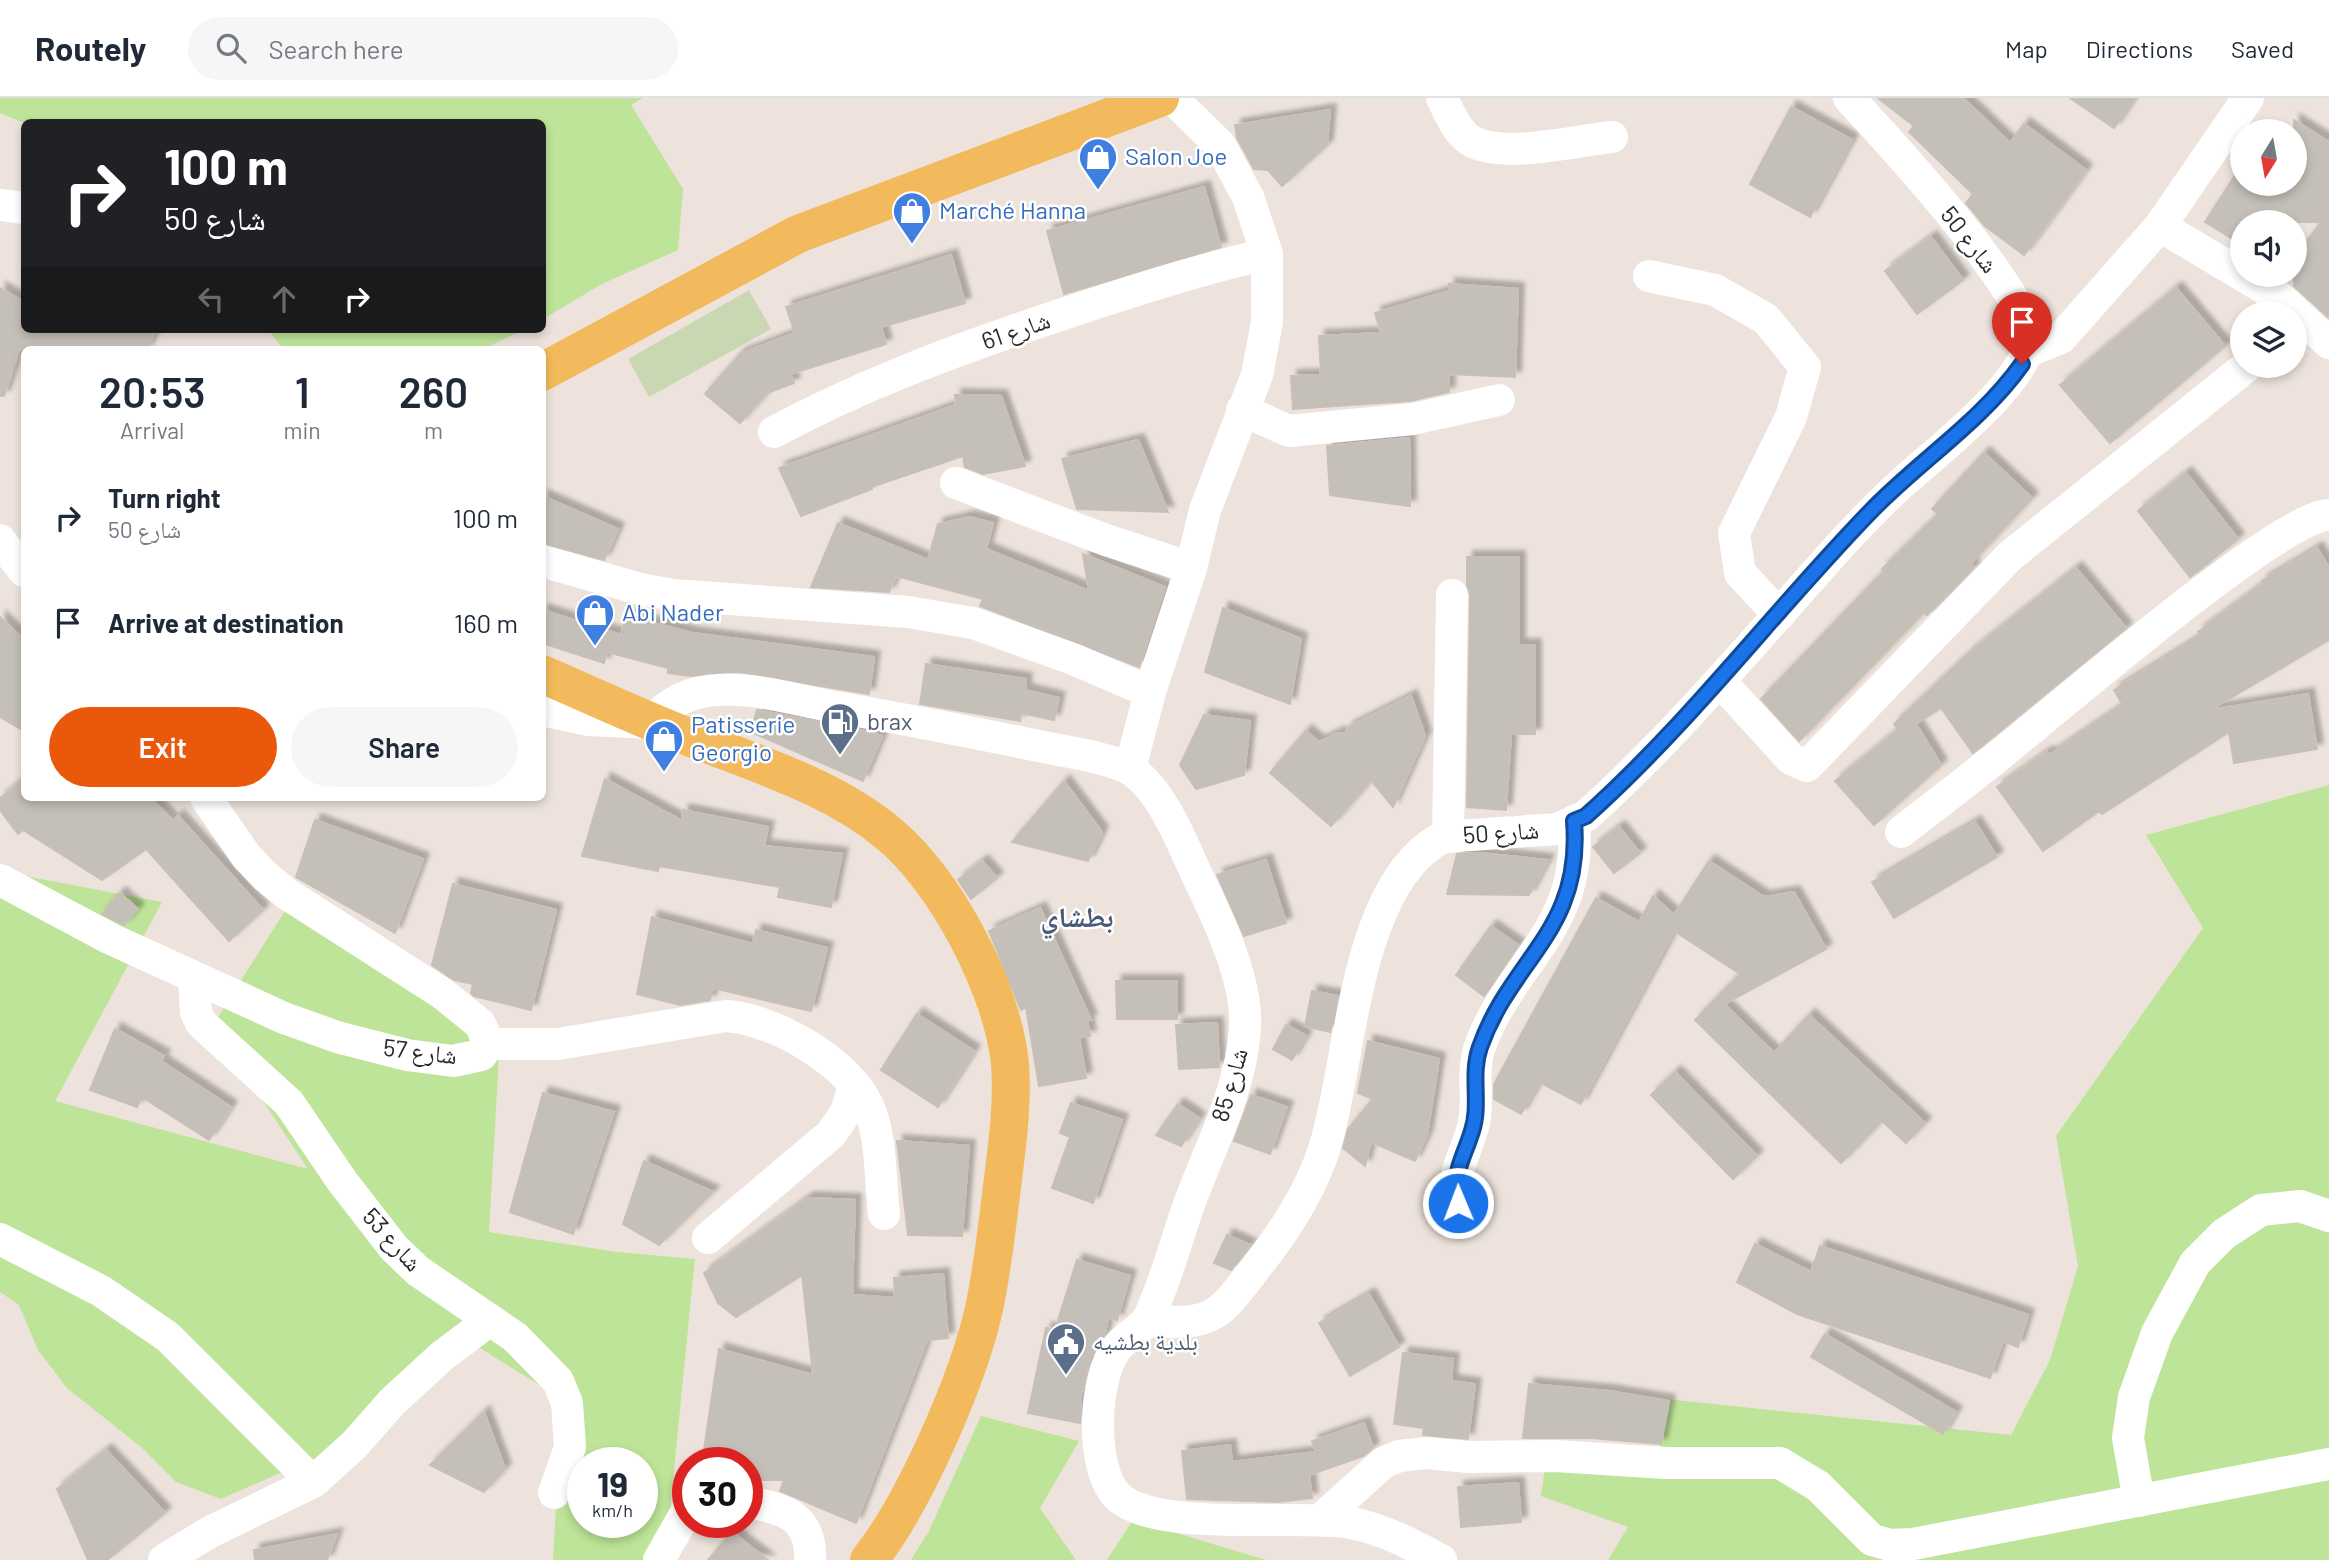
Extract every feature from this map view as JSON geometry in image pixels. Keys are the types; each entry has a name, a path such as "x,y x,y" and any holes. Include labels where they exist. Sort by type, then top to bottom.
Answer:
{"main road":[{"path":"546,370 798,234 1160,98"},
{"path":"546,676 651,723 819,788 859,811 891,836 937,890 973,948 994,998 1006,1042 1010,1083 1010,1131 990,1275 977,1334 933,1446 896,1518 869,1560"}],"street":[{"path":"546,711 589,720 651,723 672,701 701,691 746,692 904,719 1067,752 1130,769 1150,692 1191,568 1205,510 1257,375 1266,331 1266,254 1248,197 1234,166 1220,145 1172,98"},
{"path":"1442,98 1454,122 1472,142 1514,150 1612,137"},
{"name":"شارع 50","path":"1148,1321 1194,1323 1213,1315 1232,1298 1292,1215 1325,1148 1365,958 1393,890 1413,860 1428,845 1448,836 1558,829 1586,816 1720,681 1870,512 1998,396 2029,351 2027,326 2000,280 1957,222 1849,98"},
{"path":"2029,351 2061,338 2160,226 2248,98"},
{"path":"0,205 21,208"},
{"path":"2160,226 2282,301"},
{"name":"شارع 61","path":"774,432 836,398 905,369 1203,269 1266,254"},
{"path":"1649,276 1715,290 1766,319 1805,367 1791,417 1734,533 1740,573 1779,615"},
{"path":"2307,330 2329,343"},
{"path":"1720,681 1791,760 1807,766 2010,556 2232,378"},
{"path":"1242,410 1289,431 1413,419 1499,400"},
{"path":"956,483 1106,540 1191,568"},
{"path":"1901,832 2111,664 2263,548 2315,516 2329,515"},
{"path":"546,562 640,589 673,595 908,612 973,623 1073,659 1150,692"},
{"path":"1448,836 1452,595"},
{"path":"701,691 702,742"},
{"name":"شارع 85","path":"1130,769 1170,818 1201,884 1234,966 1244,1001 1245,1027 1241,1055 1222,1117 1148,1321"},
{"name":"شارع 57","path":"0,880 68,917 284,1018 337,1037 407,1055 453,1060 481,1055 489,1044 480,1024 443,995 287,894 265,876 246,856 208,801"},
{"path":"1466,1221 1458,1203 1455,1177 1474,1119 1474,1082 1480,1047 1505,999 1552,930 1569,891 1576,863 1574,821"},
{"name":"شارع 53","path":"194,978 196,1012 201,1023 289,1103 342,1181 394,1248 418,1271 515,1337 558,1381 567,1403 570,1447 554,1493"},
{"path":"489,1044 558,1044 693,1020 746,1017 772,1026 799,1040 854,1085 871,1113 884,1214"},
{"path":"708,1238 831,1134 846,1112 854,1085"},
{"path":"2139,1501 2129,1458 2128,1437 2134,1397 2157,1333 2195,1263 2224,1234 2261,1210 2300,1206 2329,1216"},
{"path":"0,1239 102,1291 169,1337 313,1482"},
{"path":"164,1560 209,1532 313,1482 354,1446 384,1410 422,1374 490,1320"},
{"path":"1148,1321 1118,1345 1110,1358 1103,1386 1098,1420 1100,1450 1104,1474 1114,1493 1138,1508 1164,1515 1200,1519 1321,1519 1355,1524 1385,1534 1441,1560"},
{"path":"1321,1519 1383,1463 1399,1456 1427,1452 1468,1457 1556,1456 1665,1462 1780,1462 1818,1486 1872,1540 1890,1545 1913,1544 2329,1464"},
{"path":"763,1505 776,1507 800,1521 811,1545 810,1560"},
{"path":"659,1560 672,1537"}],"green space":[{"path":"0,98 643,98 631,105 683,189 678,250 602,284 546,317 546,119 21,119 21,122 0,113"},
{"path":"749,290 771,329 649,397 628,359"},
{"path":"271,333 517,333 489,346 281,346"},
{"path":"2329,785 2329,1560 1608,1560 1628,1527 1541,1496 1546,1460 1658,1468 1666,1399 2011,1435 2050,1360 2078,1266 2056,1136 2203,928 2146,835"},
{"path":"9,873 162,902 55,1101 308,1169 213,1025 288,906 500,1038 489,1232 617,1252 695,1259 676,1447 672,1447 672,1490 665,1560 553,1560 562,1399 475,1345 345,1450 305,1462 221,1499 176,1482 141,1447 67,1388 38,1350 19,1305 0,1292 0,889"},
{"path":"981,1416 1079,1441 1040,1508 1076,1560 911,1560 929,1531"},
{"path":"1133,1520 1266,1560 1107,1560"}],"building":[{"path":"1878,98 1963,98 2010,143 2024,124 2086,170 2024,255 1985,226 1966,203 1973,194 1909,132 1914,126"},
{"path":"2070,98 2134,98 2114,128"},
{"path":"1791,107 1852,140 1810,217 1750,184"},
{"path":"1330,110 1327,145 1282,186 1268,170 1254,169 1237,138 1235,125"},
{"path":"2307,128 2329,142 2329,318 2295,287 2307,287 2307,241 2321,222 2307,222 2307,210 2230,210 2230,238 2205,222 2230,183 2230,196 2307,196"},
{"path":"1204,187 1221,247 1064,294 1047,231"},
{"path":"1931,237 1963,280 1917,314 1885,271"},
{"path":"951,255 965,303 881,327 886,344 790,374 794,383 767,393 740,423 705,394 740,354 795,333 786,307"},
{"path":"1449,284 1518,289 1515,377 1449,374 1449,392 1410,401 1293,409 1291,376 1321,375 1319,336 1381,333 1375,313 1449,291"},
{"path":"0,288 21,300 21,333 154,333 149,346 21,346 4,396 0,396"},
{"path":"2176,288 2225,346 2110,443 2060,385"},
{"path":"955,395 1001,396 1025,466 983,474 965,467 963,456 871,487 872,489 801,516 779,468 956,405"},
{"path":"1409,438 1410,506 1330,495 1327,446"},
{"path":"1138,440 1168,512 1077,509 1062,459"},
{"path":"1984,453 2032,498 1970,564 1974,567 1927,615 1924,612 1799,741 1761,699 1884,571 1882,569 1938,514 1932,509"},
{"path":"2186,473 2238,539 2190,577 2138,511"},
{"path":"546,498 618,529 604,560 546,544"},
{"path":"969,517 993,523 986,549 1089,591 1083,554 1165,587 1139,667 980,606 983,599 896,576 889,592 811,587 838,523 928,560 938,524"},
{"path":"2317,548 2329,568 2329,640 2210,710 2308,694 2317,749 2234,763 2229,732 2102,814 2099,811 2043,851 1997,787 2123,705 2114,690 2201,636 2198,632 2263,584 2262,581"},
{"path":"1467,557 1519,557 1519,645 1535,645 1535,734 1511,734 1506,810 1467,807 1470,595 1467,585"},
{"path":"2076,568 2126,628 1973,753 1941,708 1916,724 1941,765 1874,825 1835,781 1898,730 1894,724 1970,652"},
{"path":"1223,608 1301,639 1290,704 1205,672"},
{"path":"546,611 621,635 626,616 692,633 874,657 869,694 739,672 691,676 668,673 668,668 607,652 604,663 546,644"},
{"path":"0,617 21,637 21,729 0,717"},
{"path":"926,664 1026,679 1025,690 1059,698 1054,720 1021,713 1020,721 920,704"},
{"path":"1411,696 1425,736 1393,807 1371,780 1331,826 1270,773 1306,731 1319,742 1338,733 1346,734 1347,728"},
{"name":"brax","path":"757,710 882,736 863,781 751,732"},
{"path":"1204,715 1250,721 1244,775 1196,789 1180,765"},
{"path":"605,779 682,821 683,810 768,827 764,846 842,854 831,907 778,897 780,887 659,866 658,871 582,856"},
{"path":"21,781 21,801 153,801 173,821 178,816 263,910 229,941 146,849 102,880 23,830 18,834 0,810 0,798"},
{"path":"1064,781 1102,832 1088,861 1012,842"},
{"path":"315,820 423,859 395,933 296,877"},
{"path":"1975,822 1997,857 1894,918 1872,882"},
{"path":"1619,827 1640,853 1614,873 1593,847"},
{"path":"1479,853 1548,860 1529,895 1447,894 1457,854"},
{"path":"1266,860 1286,923 1244,936 1217,875"},
{"path":"982,861 997,878 971,899 958,880"},
{"path":"1709,861 1764,897 1794,892 1826,949 1724,1004 1774,1053 1809,1015 1925,1123 1906,1143 1882,1121 1841,1163 1695,1020 1740,974 1674,931 1581,1104 1539,1082 1521,1114 1494,1099 1494,1084 1596,898 1639,922 1653,896 1674,915"},
{"path":"453,884 556,910 531,1010 474,996 471,993 473,984 454,980 432,965"},
{"path":"120,893 138,909 124,925 102,914"},
{"path":"1040,908 1091,1020 1087,1020 1090,1036 1079,1037 1086,1078 1039,1086 1026,1007 1021,1010 989,931"},
{"path":"652,917 753,944 756,930 827,948 811,1011 713,988 710,1000 680,1005 637,994"},
{"path":"1491,926 1518,945 1484,996 1456,975"},
{"path":"1116,981 1177,981 1177,1019 1117,1019"},
{"path":"1312,991 1338,996 1330,1032 1305,1026"},
{"path":"917,1014 974,1051 938,1107 881,1070"},
{"path":"1217,1023 1219,1067 1179,1069 1176,1025"},
{"path":"1286,1025 1306,1036 1292,1060 1273,1049"},
{"path":"115,1029 164,1056 161,1061 231,1107 209,1140 142,1097 137,1107 90,1090"},
{"path":"1368,1041 1439,1059 1427,1135 1415,1161 1371,1142 1365,1166 1343,1148 1348,1129 1373,1099 1358,1093"},
{"path":"1675,1072 1757,1156 1733,1179 1651,1095"},
{"path":"543,1093 614,1112 573,1234 510,1212"},
{"path":"1251,1095 1287,1107 1270,1154 1234,1141"},
{"path":"1071,1103 1122,1120 1093,1203 1052,1188 1070,1137 1060,1133"},
{"path":"1178,1104 1199,1118 1181,1146 1156,1135"},
{"path":"897,1141 969,1146 962,1236 908,1235"},
{"path":"644,1161 713,1192 659,1245 623,1224"},
{"path":"808,1198 855,1200 852,1295 895,1298 894,1278 943,1274 948,1338 927,1340 856,1523 780,1491 784,1480 763,1480 763,1447 704,1447 719,1349 813,1375 802,1275 736,1317 718,1303 704,1273"},
{"path":"1227,1235 1250,1245 1231,1270 1214,1263"},
{"path":"1755,1244 1811,1272 1820,1246 2028,1315 2018,1347 2003,1341 1990,1378 1797,1314 1737,1282"},
{"path":"1077,1260 1130,1276 1117,1320 1108,1318 1105,1333 1091,1357 1081,1396 1080,1423 1028,1413 1046,1328 1055,1330"},
{"path":"1369,1294 1399,1347 1350,1376 1319,1323"},
{"path":"1825,1334 1956,1412 1943,1434 1811,1357"},
{"path":"1403,1353 1453,1359 1451,1381 1475,1384 1468,1439 1423,1435 1424,1428 1394,1424"},
{"path":"1529,1384 1609,1391 1669,1401 1661,1444 1591,1438 1523,1438"},
{"path":"484,1412 505,1469 484,1492 430,1465"},
{"path":"1364,1423 1373,1448 1363,1456 1309,1475 1312,1498 1277,1502 1187,1499 1182,1451 1230,1445 1232,1462 1316,1452 1312,1441"},
{"path":"106,1450 165,1513 107,1560 88,1560 57,1489"},
{"path":"1518,1483 1521,1522 1461,1527 1458,1487"},
{"path":"337,1534 327,1560 255,1560 254,1550"},
{"path":"727,1538 740,1538 768,1560 708,1560"}],"place":[{"name":"Salon Joe","path":"1098,191"},
{"name":"Marché Hanna","path":"912,245"},
{"name":"Abi Nader","path":"595,647"},
{"name":"brax","path":"840,756"},
{"name":"Patisserie Georgio","path":"664,773"},
{"name":"بلدية بطشيه","path":"1066,1376"}],"district":[{"name":"بطشاي","path":"1077,917"}],"route":[{"path":"1458,1203 1455,1177 1472,1131 1475,1067 1480,1047 1505,999 1552,930 1569,891 1576,863 1574,821 1586,816 1646,758 1720,681 1870,512 1998,396 2022,364"}]}
